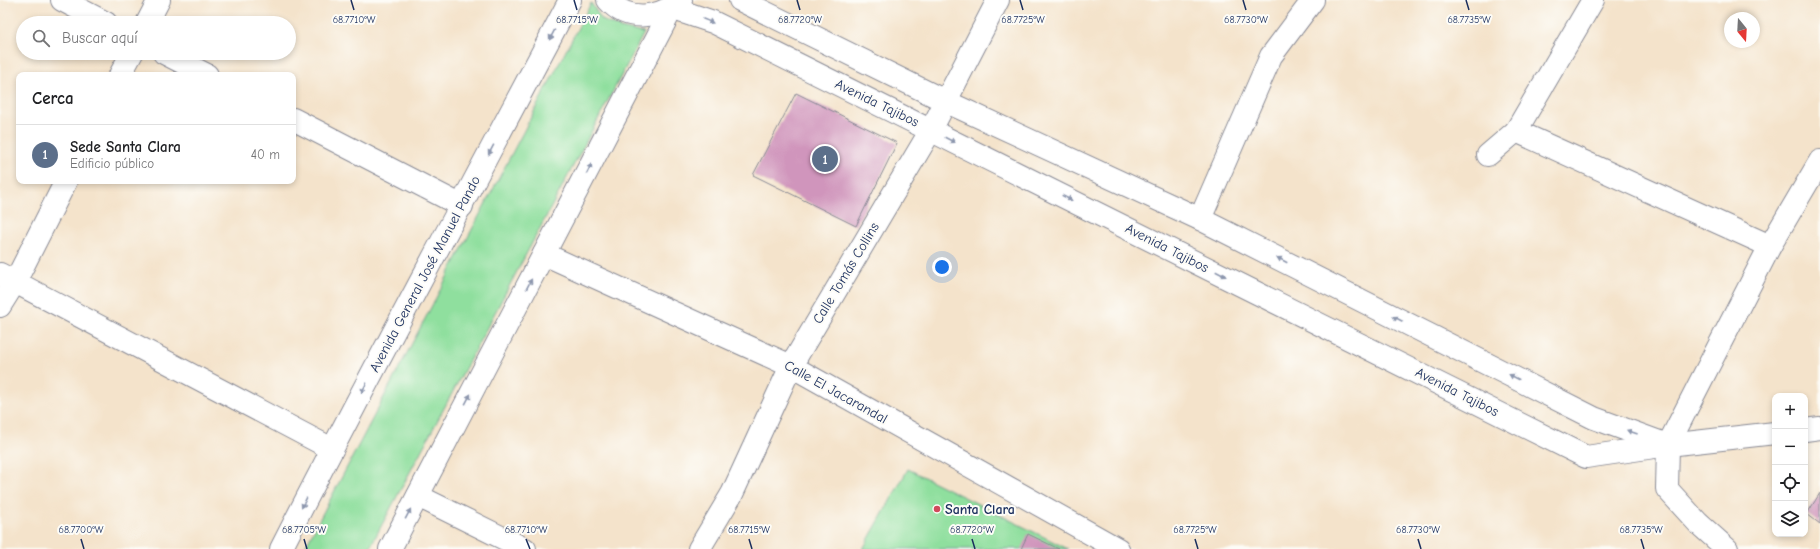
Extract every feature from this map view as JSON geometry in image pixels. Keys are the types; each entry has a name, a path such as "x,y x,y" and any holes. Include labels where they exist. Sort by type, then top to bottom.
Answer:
{"street":[{"path":"62,0 93,16"},
{"path":"151,16 159,0"},
{"name":"Avenida General José Manuel Pando","path":"281,549 332,449 570,0"},
{"path":"608,0 624,12 638,16 653,15 673,6"},
{"name":"Avenida Tajibos","path":"740,0 947,102 1200,218 1594,418 1668,445"},
{"name":"Calle Tomás Collins","path":"699,549 732,494 791,366 947,102 998,0"},
{"path":"1200,218 1271,56 1313,0"},
{"path":"1488,154 1516,131 1593,0"},
{"path":"390,549 673,6"},
{"name":"Avenida Tajibos","path":"673,6 713,22 1586,457 1668,445 1772,434"},
{"path":"122,72 128,60"},
{"path":"178,60 201,72"},
{"path":"296,121 462,206"},
{"path":"1516,131 1770,246"},
{"path":"1727,549 1698,523 1667,489 1668,445 1770,246 1820,161"},
{"path":"0,306 8,278 64,184"},
{"name":"Calle El Jacarandal","path":"544,254 791,366 1118,549"},
{"path":"8,278 332,449"},
{"path":"1808,430 1820,428"},
{"path":"418,496 525,549"}],"green space":[{"path":"591,3 602,20 620,28 644,33 369,549 304,549"},
{"name":"Santa Clara","path":"908,469 1068,549 863,549"}],"building":[{"path":"796,93 897,143 856,226 753,175"},
{"path":"1820,493 1820,524 1808,515"},
{"path":"1028,534 1059,549 1021,549"}],"place":[{"name":"Sede Santa Clara","path":"825,159"},
{"name":"Santa Clara","path":"937,509"}]}
